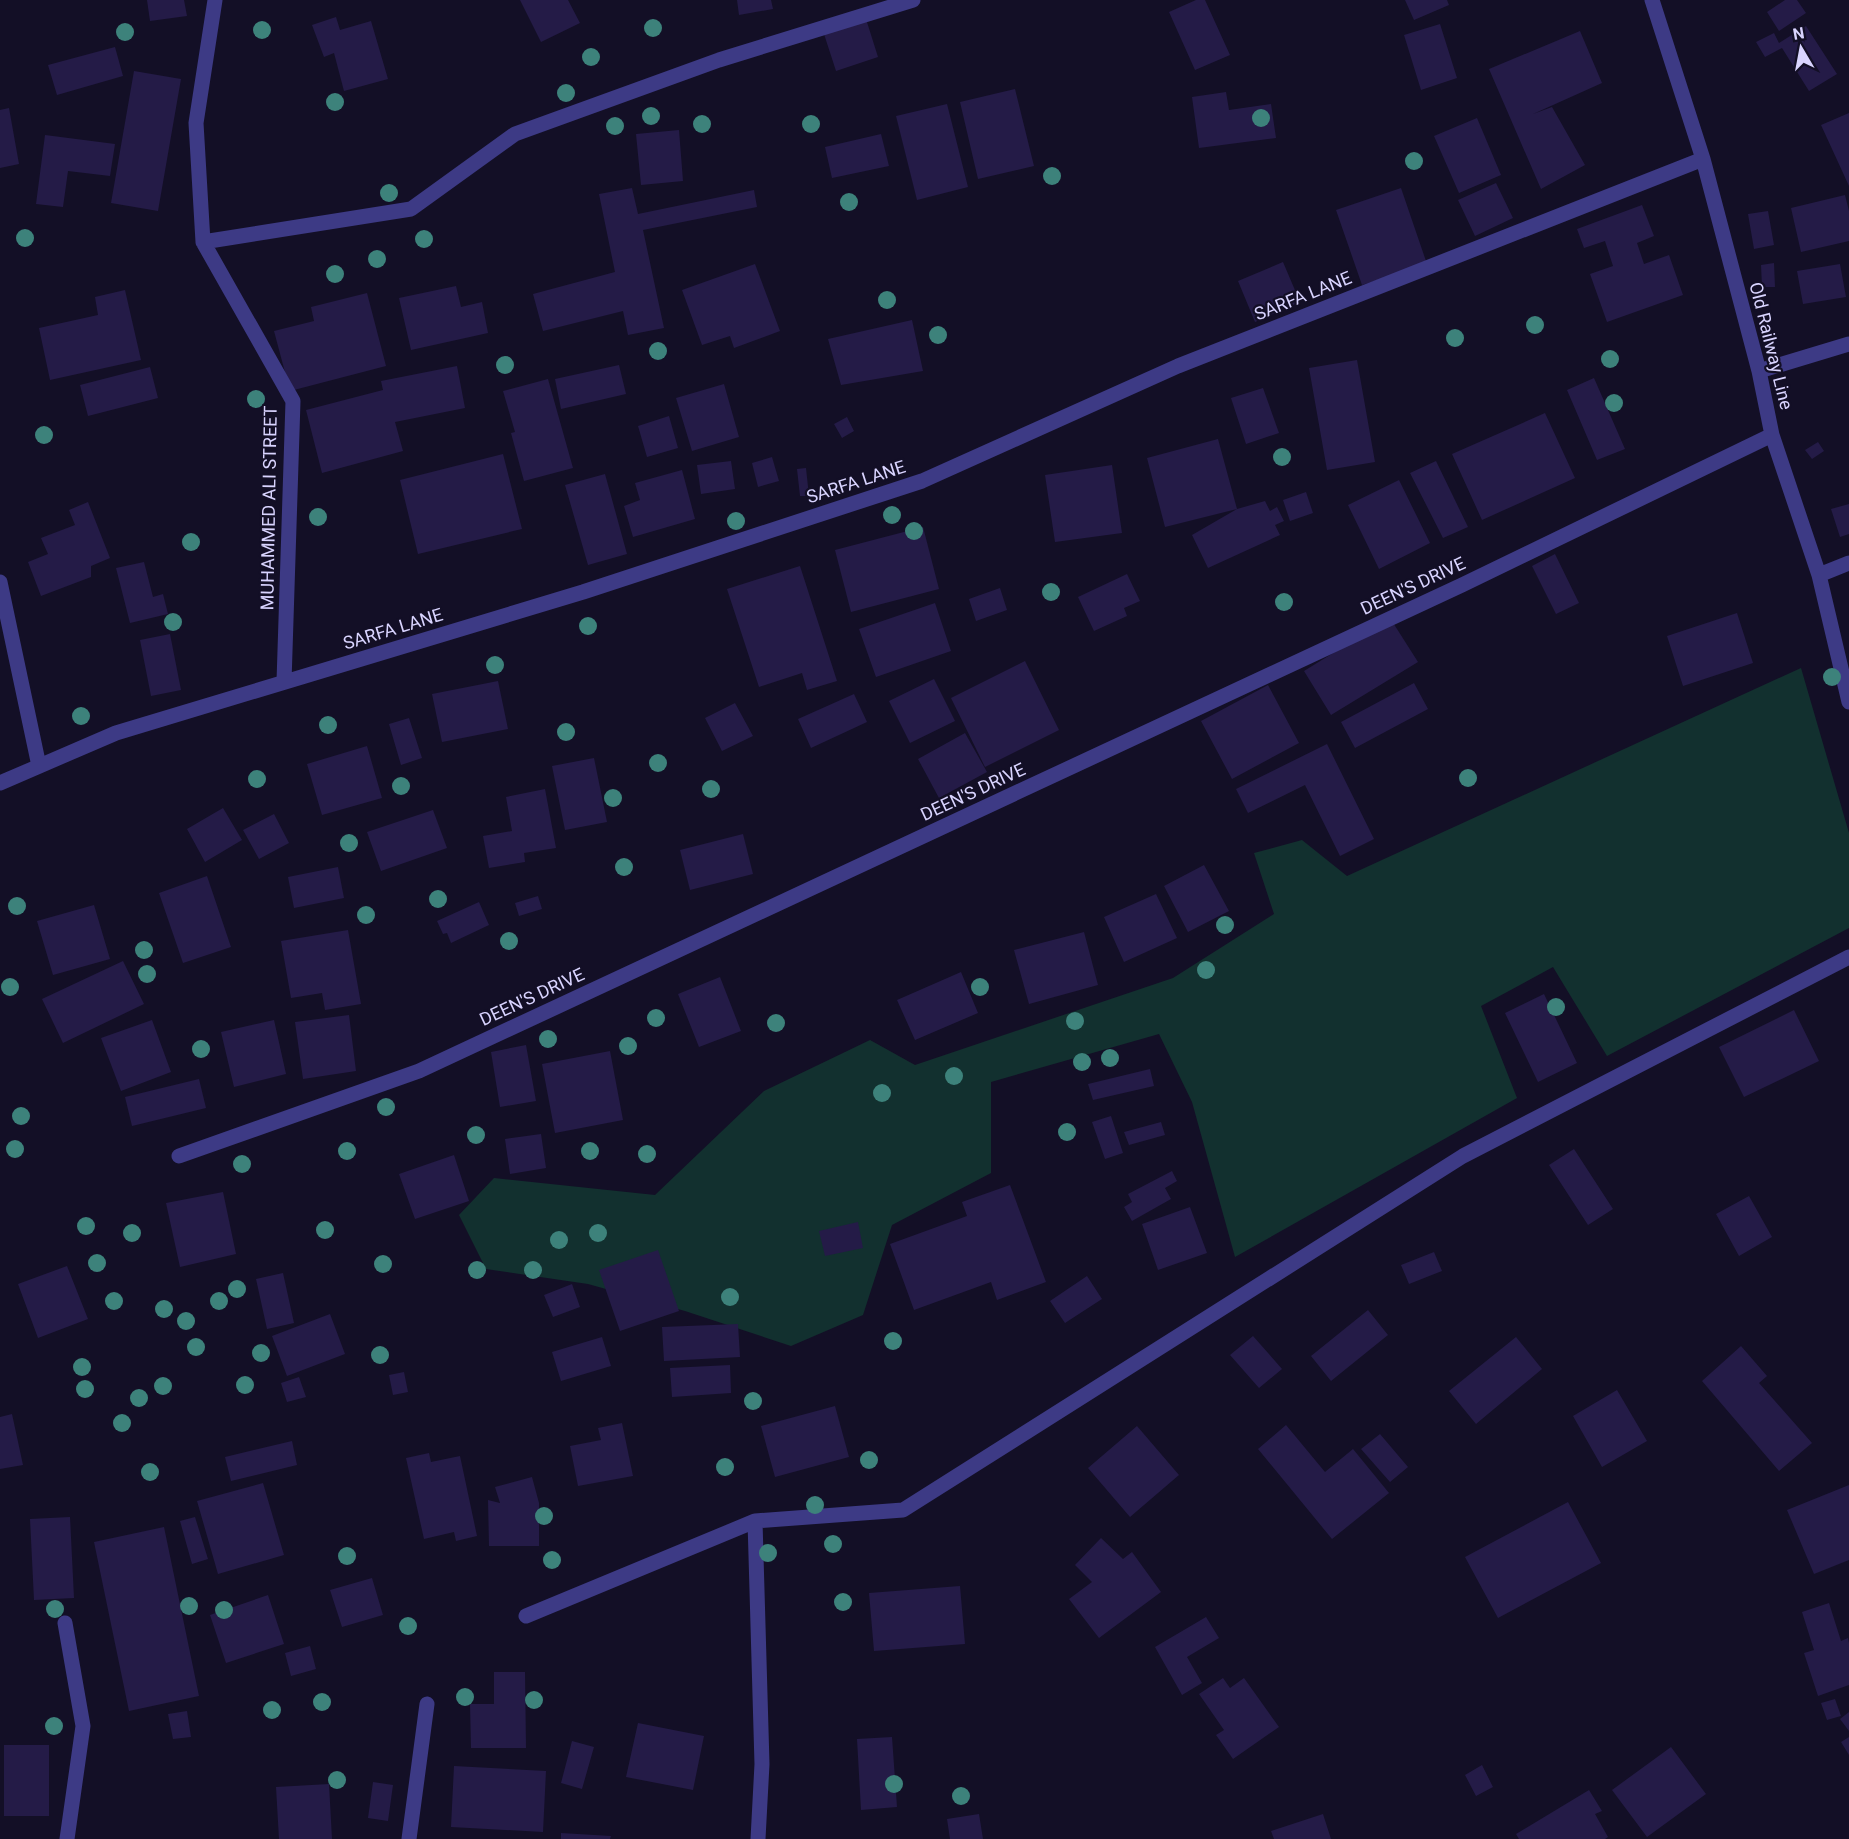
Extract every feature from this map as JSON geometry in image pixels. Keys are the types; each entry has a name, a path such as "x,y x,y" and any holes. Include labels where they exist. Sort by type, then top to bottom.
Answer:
{"street":[{"name":"MUHAMMED ALI STREET","path":"215,0 196,123 203,242 293,401 285,682"},
{"path":"203,242 411,209 515,134 719,60 913,0"},
{"name":"Old Railway Line","path":"1652,0 1703,159 1759,371 1772,435 1819,575 1849,702"},
{"name":"SARFA LANE","path":"0,783 116,733 584,592 922,481 1178,366 1703,159"},
{"path":"1759,371 1849,344"},
{"name":"DEEN'S DRIVE","path":"179,1156 419,1071 1462,585 1772,435"},
{"path":"1819,575 1849,563"},
{"path":"0,582 39,766"},
{"path":"526,1616 755,1521 903,1510 1463,1156 1849,957"},
{"path":"755,1521 762,1764 758,1839"},
{"path":"65,1623 83,1726 67,1839"},
{"path":"409,1839 427,1704"}],"green space":[{"path":"1801,668 1849,833 1849,928 1607,1056 1553,967 1481,1006 1517,1098 1235,1257 1192,1102 1159,1034 991,1082 991,1173 892,1225 863,1315 791,1346 685,1311 588,1284 486,1269 459,1215 494,1178 655,1195 764,1091 870,1040 915,1065 1173,978 1274,914 1254,853 1302,840 1347,876"}],"building":[{"path":"147,0 184,0 187,16 150,21"},
{"path":"520,0 568,0 580,23 541,42"},
{"path":"737,0 771,0 773,9 739,15"},
{"path":"1196,0 1205,0 1230,55 1195,70 1169,12"},
{"path":"1405,0 1447,0 1449,5 1414,20"},
{"path":"1785,0 1797,0 1806,13 1779,31 1767,12"},
{"path":"336,17 340,30 371,21 388,79 344,91 334,53 324,57 312,25"},
{"path":"866,19 878,57 836,71 824,34"},
{"path":"1440,24 1457,78 1421,90 1404,35"},
{"path":"1806,26 1837,74 1809,91 1782,48 1765,57 1756,42 1774,33 1779,43"},
{"path":"1580,31 1602,83 1533,114 1552,107 1585,165 1541,189 1489,69"},
{"path":"115,47 123,76 57,95 48,65"},
{"path":"134,71 181,79 158,211 111,203"},
{"path":"1015,89 1034,166 978,179 960,102"},
{"path":"1226,92 1229,110 1271,104 1276,138 1199,148 1192,97"},
{"path":"947,104 968,187 917,200 896,116"},
{"path":"9,108 19,164 0,168 0,110"},
{"path":"1849,113 1849,186 1821,125"},
{"path":"1477,118 1501,175 1459,193 1434,136"},
{"path":"679,130 683,181 641,185 636,134"},
{"path":"881,134 889,166 832,178 825,147"},
{"path":"45,135 115,144 110,176 68,171 63,207 36,204"},
{"path":"1496,183 1513,218 1475,236 1458,200"},
{"path":"632,188 638,214 754,190 757,207 643,230 664,328 628,335 623,311 543,331 533,294 615,272 599,194"},
{"path":"1401,188 1427,264 1362,285 1336,210"},
{"path":"1845,195 1849,211 1849,241 1801,252 1791,208"},
{"path":"1642,205 1654,236 1637,243 1644,264 1669,255 1683,295 1607,322 1590,274 1613,266 1605,241 1584,248 1577,229"},
{"path":"1768,211 1774,245 1754,249 1748,214"},
{"path":"1283,262 1300,302 1255,322 1238,281"},
{"path":"1774,263 1775,287 1762,287 1761,265"},
{"path":"755,264 780,331 734,348 730,336 702,345 682,290"},
{"path":"1840,264 1846,297 1803,304 1797,271"},
{"path":"456,286 461,307 482,302 488,333 411,350 399,298"},
{"path":"125,290 141,360 50,380 39,328 98,315 95,297"},
{"path":"367,293 386,366 290,391 274,331 314,321 311,307"},
{"path":"912,320 923,371 841,385 828,339"},
{"path":"1357,360 1375,462 1327,470 1309,368"},
{"path":"619,365 626,394 561,409 555,379"},
{"path":"457,366 465,408 395,422 403,451 322,473 306,410 383,390 381,381"},
{"path":"150,367 158,398 88,416 80,385"},
{"path":"1594,378 1625,449 1597,460 1567,390"},
{"path":"548,379 573,468 524,481 511,433 515,432 503,391"},
{"path":"724,384 739,437 692,451 676,398"},
{"path":"1263,388 1279,433 1246,444 1231,398"},
{"path":"1545,413 1575,478 1482,520 1452,454"},
{"path":"669,416 678,448 647,457 638,426"},
{"path":"847,417 854,431 842,438 834,424"},
{"path":"1218,439 1237,509 1165,527 1147,458"},
{"path":"1818,442 1824,451 1812,459 1805,450"},
{"path":"503,454 522,529 418,554 400,480"},
{"path":"772,457 779,481 758,487 752,463"},
{"path":"731,461 735,489 701,494 697,465"},
{"path":"1436,461 1468,527 1443,538 1410,473"},
{"path":"1112,465 1122,533 1055,542 1045,475"},
{"path":"806,468 809,496 800,496 797,469"},
{"path":"682,470 695,519 633,537 624,506 640,500 635,483"},
{"path":"605,474 627,554 588,565 565,485"},
{"path":"1399,480 1430,543 1379,569 1348,505"},
{"path":"1306,492 1313,513 1290,521 1283,500"},
{"path":"1265,501 1270,511 1277,507 1284,521 1275,525 1280,535 1208,568 1192,535 1237,509"},
{"path":"88,502 110,558 91,566 91,577 41,596 28,562 48,554 41,538 75,525 69,510"},
{"path":"1849,504 1849,534 1840,537 1831,509"},
{"path":"923,527 939,589 851,612 835,550"},
{"path":"1555,554 1579,603 1556,614 1532,566"},
{"path":"144,562 153,597 163,594 168,614 130,623 116,568"},
{"path":"800,566 837,681 807,690 802,673 759,687 727,589"},
{"path":"1127,574 1140,601 1124,608 1127,616 1094,631 1078,597"},
{"path":"1000,588 1007,610 976,621 969,599"},
{"path":"935,603 951,651 876,677 859,629"},
{"path":"1737,613 1753,663 1683,686 1667,636"},
{"path":"1390,618 1418,662 1331,715 1304,671"},
{"path":"170,634 181,690 151,696 140,640"},
{"path":"1025,661 1059,730 985,767 951,698"},
{"path":"934,679 955,721 910,743 889,701"},
{"path":"498,681 508,729 442,742 432,694"},
{"path":"1414,683 1428,709 1355,748 1341,722"},
{"path":"1268,685 1299,743 1232,779 1201,721"},
{"path":"854,694 867,722 811,748 798,719"},
{"path":"735,703 753,736 722,751 705,718"},
{"path":"409,718 422,758 401,765 389,724"},
{"path":"965,733 987,772 939,798 918,759"},
{"path":"1327,744 1374,839 1340,856 1305,785 1248,813 1236,789"},
{"path":"367,746 382,798 322,815 307,764"},
{"path":"594,758 607,822 565,830 552,766"},
{"path":"545,789 556,848 524,853 525,862 489,868 483,836 512,831 506,797"},
{"path":"223,808 242,840 205,862 187,829"},
{"path":"433,810 447,848 381,871 367,832"},
{"path":"274,814 289,843 259,859 243,830"},
{"path":"743,834 753,874 690,890 680,850"},
{"path":"1204,865 1229,911 1188,932 1164,886"},
{"path":"338,867 344,898 294,908 288,877"},
{"path":"207,876 231,947 183,963 159,893"},
{"path":"1156,894 1177,938 1124,962 1104,917"},
{"path":"538,896 542,909 519,916 515,903"},
{"path":"479,902 489,925 451,943 447,933 443,934 437,921"},
{"path":"94,905 110,959 53,975 37,921"},
{"path":"348,930 361,1004 325,1010 322,993 291,998 281,941"},
{"path":"1084,932 1098,985 1029,1004 1014,950"},
{"path":"123,961 144,1004 63,1043 42,999"},
{"path":"961,972 978,1013 915,1040 897,1000"},
{"path":"720,977 741,1031 699,1047 678,994"},
{"path":"1544,994 1577,1063 1538,1082 1505,1013"},
{"path":"1794,1010 1819,1061 1744,1097 1719,1047"},
{"path":"349,1015 356,1071 303,1079 295,1022"},
{"path":"152,1020 171,1072 121,1091 101,1038"},
{"path":"274,1020 286,1074 234,1087 221,1032"},
{"path":"526,1045 536,1101 500,1107 491,1052"},
{"path":"610,1051 623,1120 555,1133 542,1064"},
{"path":"1150,1069 1154,1086 1093,1100 1088,1084"},
{"path":"199,1079 206,1108 132,1126 125,1097"},
{"path":"1111,1116 1123,1153 1105,1159 1092,1122"},
{"path":"1161,1122 1165,1135 1129,1145 1124,1132"},
{"path":"541,1134 546,1168 510,1174 505,1139"},
{"path":"1574,1149 1613,1209 1588,1225 1549,1165"},
{"path":"454,1155 469,1201 415,1219 399,1174"},
{"path":"1172,1171 1177,1181 1165,1188 1171,1199 1132,1221 1124,1207 1132,1202 1128,1194"},
{"path":"1010,1185 1046,1282 997,1300 991,1282 914,1310 890,1244 967,1216 962,1202"},
{"path":"223,1192 236,1254 180,1267 166,1203"},
{"path":"1749,1196 1772,1237 1739,1256 1716,1214"},
{"path":"1190,1207 1207,1253 1158,1270 1142,1224"},
{"path":"858,1222 863,1248 825,1256 819,1231"},
{"path":"658,1250 679,1311 620,1331 599,1270"},
{"path":"1434,1252 1442,1271 1409,1284 1401,1265"},
{"path":"67,1266 88,1319 38,1338 18,1284"},
{"path":"283,1273 294,1323 267,1329 256,1279"},
{"path":"1087,1276 1102,1299 1065,1323 1050,1301"},
{"path":"572,1284 580,1307 553,1317 544,1295"},
{"path":"1368,1310 1388,1335 1331,1381 1311,1356"},
{"path":"330,1314 345,1354 287,1376 272,1336"},
{"path":"738,1324 740,1357 664,1361 662,1327"},
{"path":"1253,1336 1282,1369 1259,1388 1230,1355"},
{"path":"602,1337 611,1366 561,1381 552,1352"},
{"path":"1516,1337 1542,1369 1476,1424 1449,1391"},
{"path":"1741,1346 1767,1376 1759,1383 1812,1443 1779,1471 1702,1381"},
{"path":"730,1365 731,1393 672,1397 670,1368"},
{"path":"404,1372 408,1392 393,1395 389,1375"},
{"path":"299,1377 306,1397 287,1402 281,1383"},
{"path":"1617,1390 1647,1441 1602,1467 1573,1416"},
{"path":"835,1406 849,1457 775,1477 761,1426"},
{"path":"12,1414 23,1465 0,1469 0,1417"},
{"path":"622,1423 633,1476 578,1486 570,1446 601,1440 598,1428"},
{"path":"1286,1425 1325,1472 1353,1449 1389,1493 1332,1539 1258,1449"},
{"path":"1137,1426 1179,1475 1130,1517 1088,1468"},
{"path":"1380,1434 1408,1467 1390,1482 1361,1449"},
{"path":"292,1441 297,1465 231,1481 225,1457"},
{"path":"429,1453 431,1462 460,1456 477,1536 456,1541 454,1532 424,1539 406,1458"},
{"path":"532,1477 539,1503 539,1546 489,1546 488,1500 500,1503 495,1487"},
{"path":"263,1483 284,1555 218,1574 197,1501"},
{"path":"1849,1485 1849,1560 1814,1574 1787,1510"},
{"path":"1568,1502 1601,1563 1498,1618 1465,1557"},
{"path":"70,1517 74,1598 34,1600 30,1519"},
{"path":"195,1517 208,1559 192,1564 180,1521"},
{"path":"164,1527 199,1696 129,1711 94,1542"},
{"path":"1101,1538 1123,1559 1132,1552 1161,1592 1099,1638 1069,1599 1092,1582 1075,1565"},
{"path":"372,1578 383,1615 342,1627 330,1590"},
{"path":"960,1586 965,1644 874,1651 869,1593"},
{"path":"268,1595 284,1644 226,1663 210,1615"},
{"path":"1829,1603 1841,1641 1848,1638 1849,1685 1818,1696 1804,1653 1814,1650 1802,1612"},
{"path":"1206,1617 1219,1638 1187,1657 1202,1683 1182,1695 1155,1647"},
{"path":"310,1646 316,1669 291,1676 285,1653"},
{"path":"494,1672 525,1672 526,1748 471,1748 470,1704 494,1704"},
{"path":"1223,1678 1230,1688 1244,1678 1279,1727 1233,1759 1216,1735 1224,1730 1199,1694"},
{"path":"1835,1699 1841,1716 1827,1720 1821,1703"},
{"path":"187,1711 191,1737 173,1739 168,1714"},
{"path":"1849,1712 1849,1731 1840,1719"},
{"path":"638,1723 704,1736 693,1790 626,1777"},
{"path":"892,1737 897,1807 861,1810 857,1739"},
{"path":"1849,1737 1849,1755 1841,1742"},
{"path":"572,1741 594,1747 582,1789 561,1783"},
{"path":"4,1745 49,1745 49,1816 4,1816"},
{"path":"1671,1747 1706,1794 1647,1837 1612,1790"},
{"path":"1482,1765 1493,1787 1476,1796 1465,1775"},
{"path":"454,1766 546,1771 543,1832 451,1827"},
{"path":"373,1782 393,1785 388,1821 368,1818"},
{"path":"329,1784 332,1839 279,1839 276,1787"},
{"path":"1589,1790 1602,1811 1595,1814 1608,1837 1605,1839 1519,1839 1516,1834"},
{"path":"979,1814 983,1839 950,1839 947,1819"},
{"path":"1323,1814 1331,1839 1274,1839 1271,1831"},
{"path":"561,1833 611,1836 610,1839 561,1839"}]}
